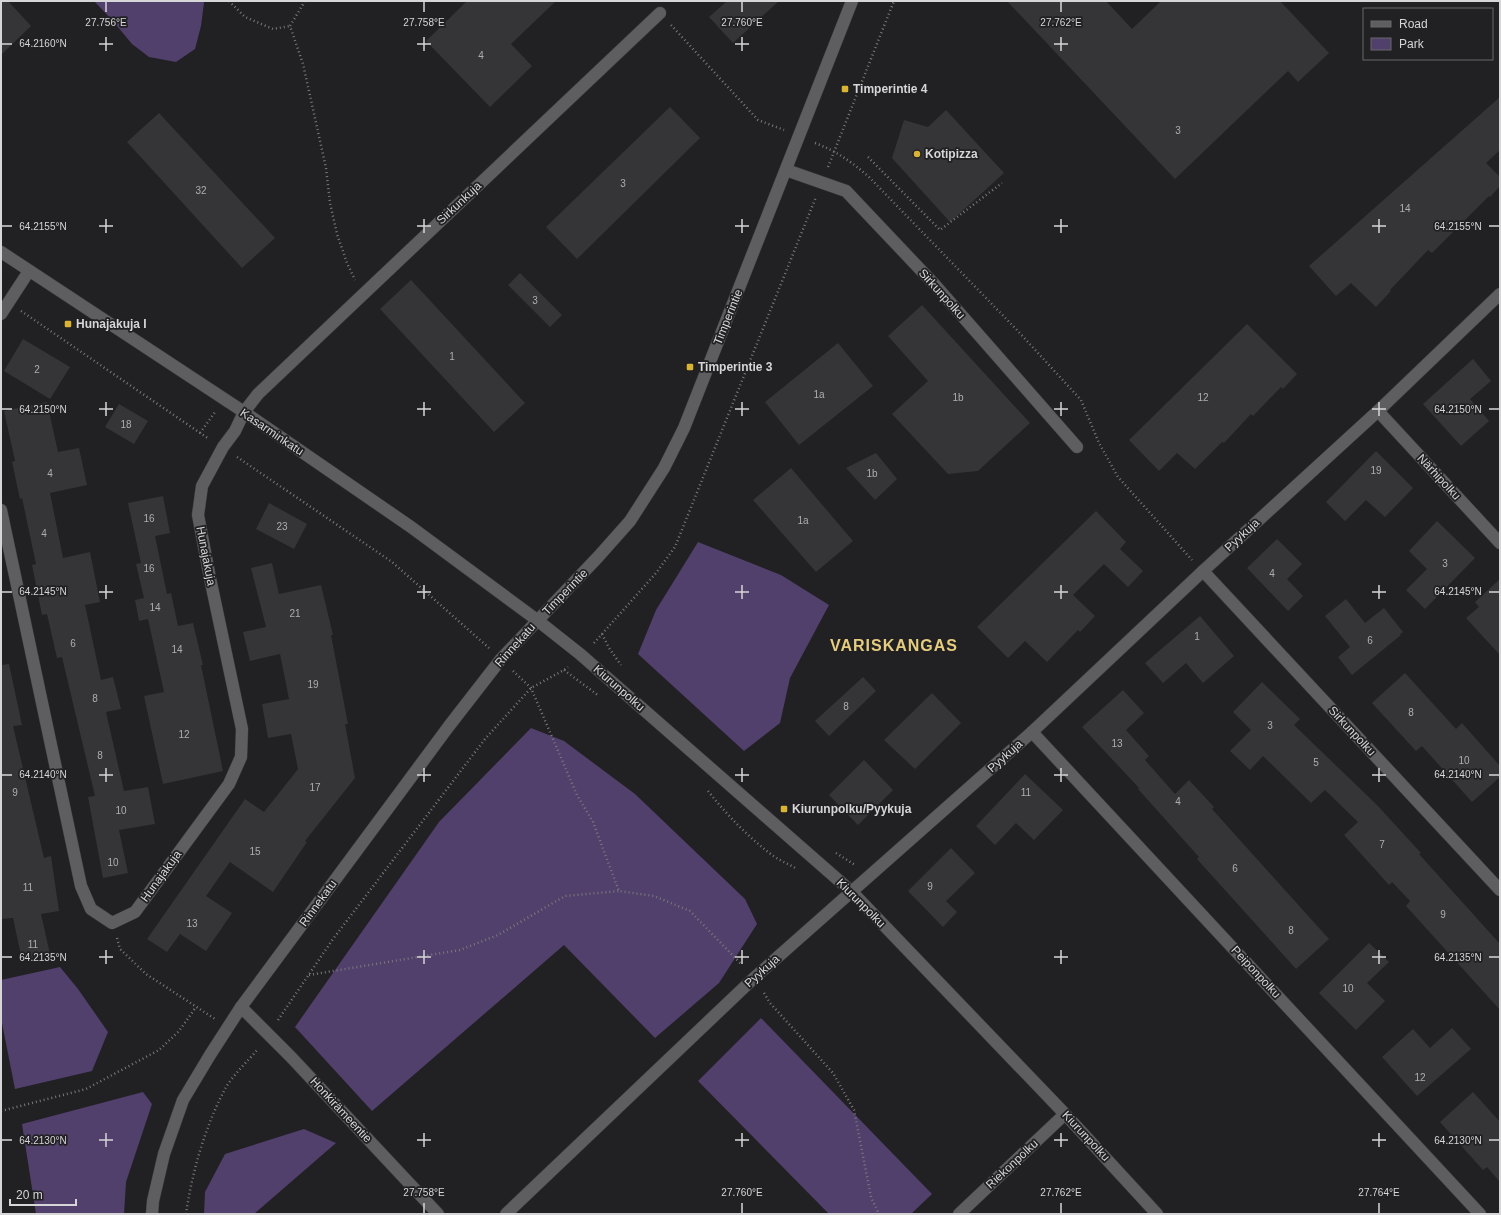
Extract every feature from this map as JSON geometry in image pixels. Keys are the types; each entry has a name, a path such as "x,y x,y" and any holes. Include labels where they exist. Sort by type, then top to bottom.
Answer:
{"street":[{"name":"Timperintie","path":"537,620 598,557 630,521 664,468 687,421 852,1"},
{"name":"Sirkunkuja","path":"244,412 258,394 660,13"},
{"name":"Sirkunpolku","path":"786,170 846,191 935,285 1077,447"},
{"name":"Kasarminkatu","path":"1,252 244,412 411,527 537,620"},
{"path":"1,314 29,271"},
{"name":"Pyykuja","path":"506,1214 754,978 1032,732 1203,571 1378,411 1500,294"},
{"name":"Närhipolku","path":"1378,411 1500,543"},
{"name":"Hunajakuja","path":"112,923 135,912 229,784 241,757 242,729 198,515 202,486 223,448 235,431 244,412"},
{"path":"1,510 80,886 91,909 112,923"},
{"name":"Sirkunpolku","path":"1203,571 1500,890"},
{"name":"Rinnekatu","path":"152,1214 153,1201 164,1154 183,1100 210,1055 242,1007 449,726 501,660 537,620"},
{"name":"Kiurunpolku","path":"537,620 580,654 852,892 1065,1114 1157,1214"},
{"name":"Peiponpolku","path":"1032,732 1480,1214"},
{"name":"Honkirämeentie","path":"242,1007 291,1057 438,1214"},
{"name":"Riekonpolku","path":"959,1214 1065,1114"}],"path":[{"path":"229,1 245,17 273,29 290,26 305,1"},
{"path":"660,13 758,120 834,150 859,168 1022,335 1081,400 1099,444 1118,477 1192,560"},
{"path":"290,26 303,64 326,168 330,203 337,234 347,263 362,295"},
{"path":"868,157 940,230 1002,182"},
{"path":"8,302 392,562 531,688 577,795 593,822 619,891"},
{"path":"564,670 600,697"},
{"path":"707,790 746,833 773,856 803,873"},
{"path":"308,975 460,950 498,935 565,896 619,891 654,896 690,911 754,978 770,1003 833,1073 854,1110 871,1197 879,1214"},
{"path":"112,923 120,949 146,974 229,1028"},
{"path":"1,1111 86,1089 159,1050 179,1032 196,1007"}],"green space":[{"path":"94,1 203,1 201,26 195,49 176,62 149,57 132,44"},
{"path":"698,542 781,575 829,605 790,678 780,723 744,751 638,654 656,610"},
{"path":"531,728 564,741 635,794 745,899 757,924 719,983 655,1038 564,945 372,1111 295,1027 439,822"},
{"path":"60,967 78,989 108,1032 92,1071 15,1089 1,1018 1,980"},
{"path":"761,1018 932,1194 911,1214 829,1214 698,1081"},
{"path":"143,1092 152,1104 126,1182 124,1214 36,1214 22,1124"},
{"path":"304,1129 336,1143 254,1214 204,1214 205,1192 225,1154"}],"building":[{"path":"1,1 8,1 31,26 1,55"},
{"path":"467,1 556,1 511,44 532,66 490,107 426,41"},
{"path":"727,1 779,1 733,43 709,17"},
{"path":"1007,1 1106,1 1132,29 1161,1 1280,1 1329,53 1298,82 1288,71 1175,179"},
{"path":"1500,97 1500,150 1486,163 1500,177 1500,186 1432,253 1428,250 1376,307 1351,283 1336,296 1309,266"},
{"path":"670,107 700,138 577,259 546,227"},
{"path":"946,110 1004,173 950,222 892,158 904,120 928,127"},
{"path":"159,113 275,238 242,268 127,142"},
{"path":"520,273 562,315 550,327 508,285"},
{"path":"411,280 525,403 494,432 380,309"},
{"path":"922,305 1030,423 978,471 948,474 892,414 928,381 888,336"},
{"path":"1247,324 1297,374 1283,389 1281,387 1253,416 1251,414 1224,443 1222,442 1195,469 1177,453 1159,471 1129,440"},
{"path":"23,339 70,367 50,399 4,371"},
{"path":"838,343 873,386 799,445 765,402"},
{"path":"1473,359 1491,381 1470,399 1489,421 1461,446 1423,404"},
{"path":"47,402 58,452 79,448 87,485 50,493 63,558 90,552 100,602 85,605 101,680 113,677 121,709 106,712 124,791 148,787 155,824 119,830 128,873 103,878 88,797 95,796 62,657 57,658 47,614 42,615 32,565 36,564 22,498 20,499 12,462 15,461 4,411"},
{"path":"119,404 148,421 134,444 105,427"},
{"path":"1376,451 1413,488 1385,517 1366,500 1345,521 1326,502"},
{"path":"876,453 897,479 875,500 846,468"},
{"path":"791,468 853,541 816,572 753,500"},
{"path":"163,496 170,533 155,536 167,594 171,593 178,626 193,623 203,665 201,665 223,771 163,784 144,696 164,692 148,619 139,621 135,600 144,598 136,564 141,563 128,503"},
{"path":"269,503 307,524 294,549 256,529"},
{"path":"1096,511 1126,542 1120,549 1143,571 1128,587 1104,564 1073,595 1095,616 1080,632 1078,630 1047,662 1025,641 1008,658 977,627"},
{"path":"1437,521 1475,558 1425,609 1406,590 1427,569 1409,551"},
{"path":"1277,539 1302,564 1287,579 1303,596 1288,611 1247,568"},
{"path":"272,563 279,594 321,585 333,635 331,635 348,724 345,724 355,778 305,841 307,842 273,892 230,862 206,896 232,913 206,951 180,934 167,952 147,939 245,799 264,812 298,769 291,734 268,738 262,704 289,699 280,654 250,661 243,632 266,627 251,568"},
{"path":"1500,579 1500,655 1466,618 1479,607 1475,602"},
{"path":"1346,599 1365,623 1384,608 1403,632 1352,675 1338,657 1350,647 1325,616"},
{"path":"1200,616 1234,656 1203,683 1186,663 1163,683 1145,663"},
{"path":"9,664 22,725 13,726 44,858 51,856 59,911 41,914 50,954 22,960 13,918 1,919 1,665"},
{"path":"1405,673 1456,729 1462,723 1500,766 1500,777 1472,802 1422,746 1416,751 1372,703"},
{"path":"863,677 876,691 829,736 815,721"},
{"path":"1262,682 1300,719 1294,725 1377,805 1500,944 1500,1010 1406,906 1410,901 1392,882 1389,885 1344,835 1358,822 1325,790 1311,803 1263,756 1250,770 1230,751 1251,730 1233,712"},
{"path":"1123,690 1144,713 1126,730 1149,756 1145,760 1175,794 1189,780 1214,807 1212,809 1329,939 1296,969 1197,859 1199,857 1138,789 1139,788 1082,727"},
{"path":"932,693 961,723 915,769 884,740"},
{"path":"864,760 893,790 858,825 829,795"},
{"path":"1025,774 1063,810 1034,840 1016,823 995,845 976,826"},
{"path":"951,848 975,873 946,901 957,912 943,927 908,891"},
{"path":"1369,943 1389,962 1367,983 1385,1001 1356,1030 1319,993"},
{"path":"1452,1028 1471,1049 1417,1096 1382,1057 1413,1029 1430,1048"},
{"path":"1473,1092 1500,1122 1500,1182 1487,1167 1483,1170 1440,1122"}],"place":[{"name":"Timperintie 4","path":"845,89"},
{"name":"Kotipizza","path":"917,154"},
{"name":"Hunajakuja I","path":"68,324"},
{"name":"Timperintie 3","path":"690,367"},
{"name":"Kiurunpolku/Pyykuja","path":"784,809"}],"district":[{"name":"VARISKANGAS","path":"894,645"}]}
